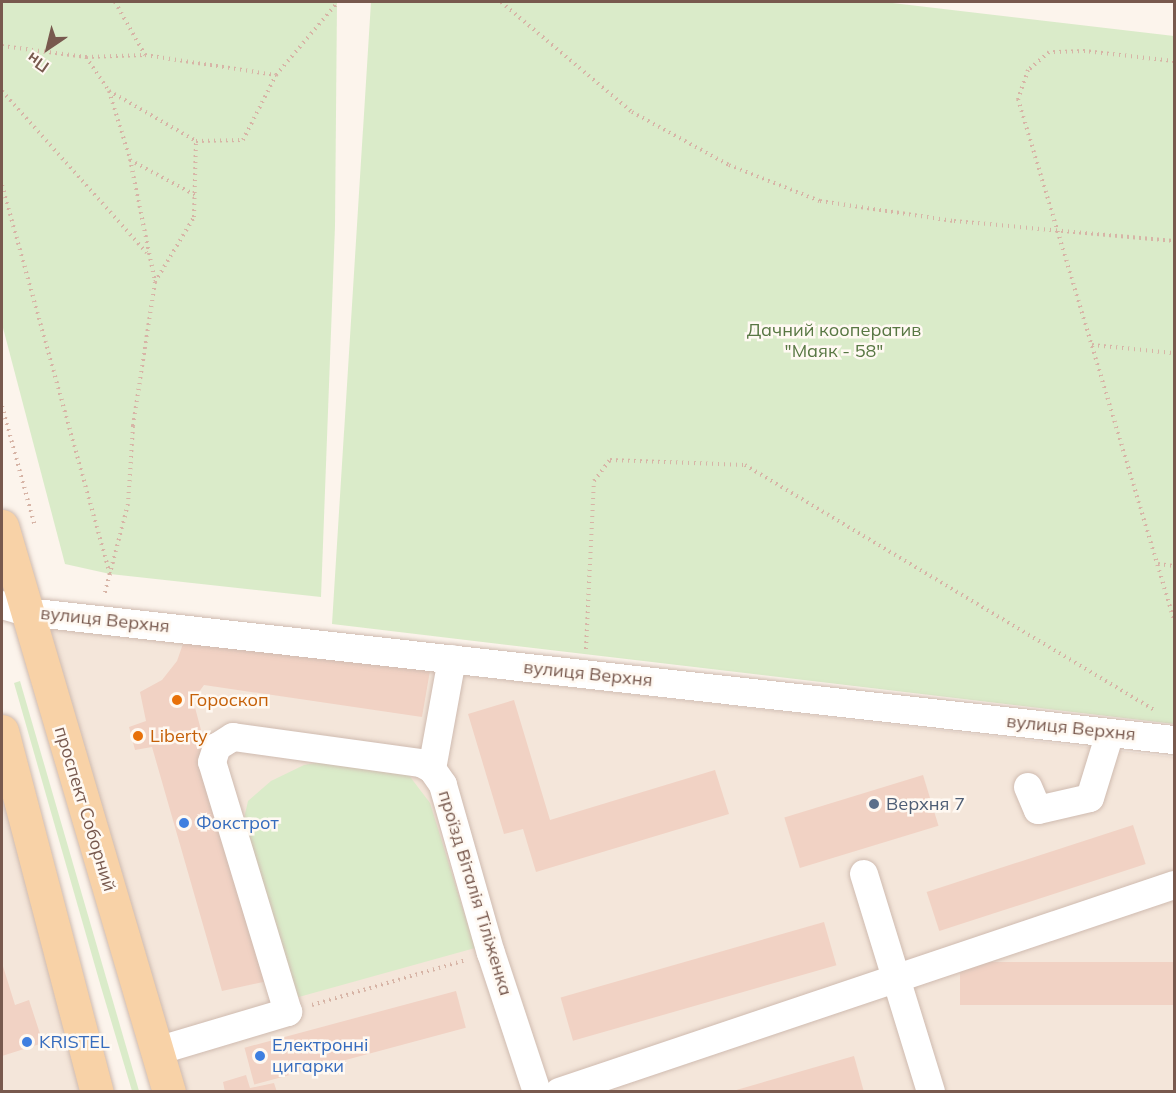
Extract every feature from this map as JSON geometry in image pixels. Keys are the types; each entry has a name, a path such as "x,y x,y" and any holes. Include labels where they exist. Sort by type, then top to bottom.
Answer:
{"main road":[{"name":"проспект Соборний","path":"2,526 14,608 169,1092"},
{"path":"2,731 92,1090"}],"street":[{"name":"вулиця Верхня","path":"14,608 1110,733 1169,728"},
{"name":"проїзд Віталія Тіліженка","path":"452,659 432,769 443,785 491,953 537,1092"},
{"path":"1028,787 1038,810 1090,798 1110,733"},
{"path":"157,1051 288,1012 212,762 217,747 233,737 422,764 432,769"},
{"path":"864,874 894,979 931,1092"},
{"path":"559,1092 1174,885"}],"path":[{"path":"116,2 145,55"},
{"path":"109,91 196,141 243,140 276,75 338,2"},
{"path":"501,2 632,112 729,165 820,201 954,221 1174,241"},
{"path":"2,46 86,57 145,55 276,75"},
{"path":"1174,62 1085,51 1049,52 1028,70 1018,99 1174,620"},
{"path":"86,57 109,91 130,159 155,282"},
{"path":"2,91 148,254"},
{"path":"102,602 128,504 133,426 155,282 194,217 196,141"},
{"path":"130,159 195,195"},
{"path":"2,185 110,574"},
{"path":"1092,345 1174,353"},
{"path":"2,406 36,532"},
{"path":"585,674 594,480 610,460 745,465 1169,728"},
{"path":"1158,564 1174,566"},
{"path":"288,1012 491,953"}],"shaded area":[{"path":"47,627 1174,757 1174,1091 182,1091"},
{"path":"2,790 88,1091 2,1091"}],"green space":[{"path":"2,2 337,2 335,226 321,597 110,574 65,564 2,324"},
{"name":"Дачний кооператив \"Маяк - 58\"","path":"371,2 884,2 1174,36 1174,724 332,624"},
{"path":"20,681 139,1091 132,1091 101,987 14,683"},
{"path":"337,759 408,774 430,803 475,948 288,1000 239,840 248,801 271,781 304,765"}],"building":[{"path":"185,638 431,665 422,717 204,685 193,700 268,981 222,991 152,747 135,750 129,727 146,721 140,692 162,680 177,661"},
{"path":"514,700 550,820 715,770 729,814 536,872 523,829 504,834 468,714"},
{"path":"923,775 938,826 800,868 784,817"},
{"path":"1133,825 1146,864 939,931 927,892"},
{"path":"824,922 836,965 573,1041 561,998"},
{"path":"960,962 1174,962 1174,1005 960,1005"},
{"path":"2,963 15,1005 29,1000 43,1043 2,1056"},
{"path":"456,991 466,1028 254,1084 244,1048"},
{"path":"854,1056 864,1092 733,1092 733,1091"},
{"path":"246,1075 250,1088 274,1083 277,1092 225,1092 223,1082"}],"place":[{"name":"Гороскоп","path":"177,700"},
{"name":"Liberty","path":"138,736"},
{"name":"Верхня 7","path":"874,804"},
{"name":"Фокстрот","path":"184,823"},
{"name":"KRISTEL","path":"27,1042"},
{"name":"Електронні цигарки","path":"260,1056"}]}
